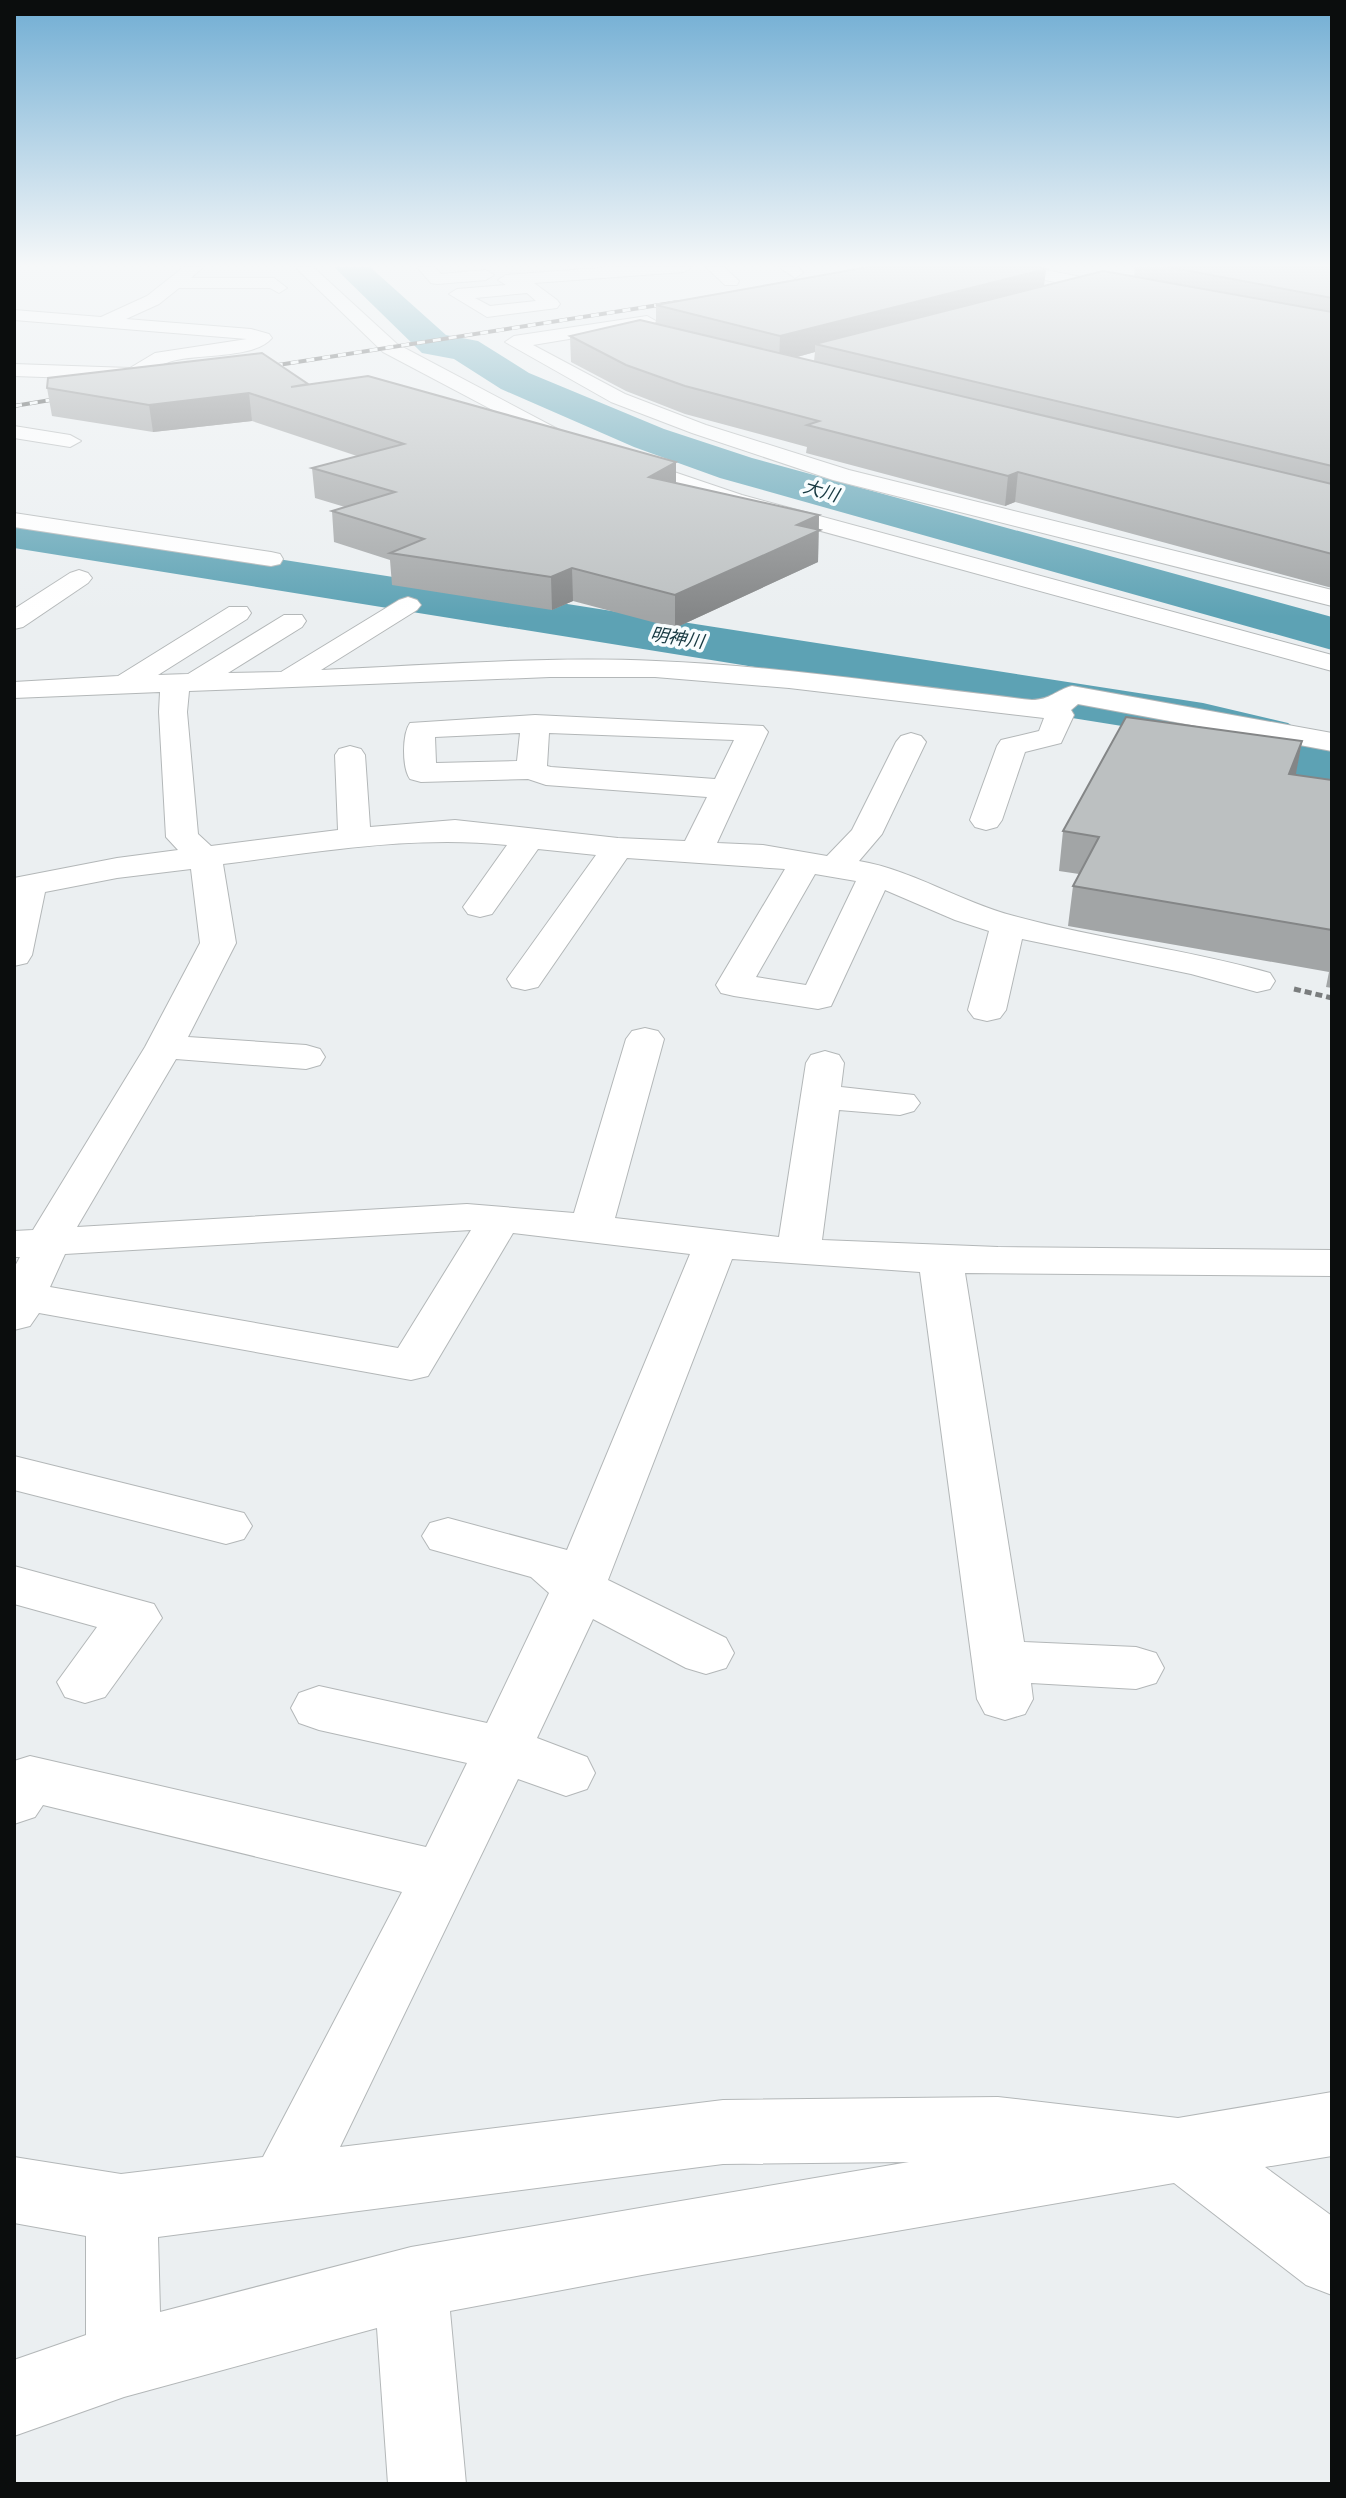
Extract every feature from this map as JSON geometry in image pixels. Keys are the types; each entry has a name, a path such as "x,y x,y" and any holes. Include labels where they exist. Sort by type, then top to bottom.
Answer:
{"street":[{"path":"457,384 560,438 734,500 1332,663"},
{"path":"591,384 618,398 699,429 841,475 1332,598"},
{"path":"14,432 70,441"},
{"path":"14,520 271,559"},
{"path":"14,621 82,578"},
{"path":"285,680 408,605"},
{"path":"128,682 238,613"},
{"path":"186,697 293,621"},
{"path":"504,668 536,645"},
{"path":"14,690 128,682 186,697 285,680 504,668 614,667 842,685 1032,709 1059,704 1072,694 1145,705 1332,742"},
{"path":"186,697 182,837 206,859 218,943 164,1047 64,1209 31,1242 18,1306 411,1365 500,1218"},
{"path":"986,820 1012,746 1051,737 1060,715 1059,704"},
{"path":"230,709 316,706"},
{"path":"532,770 535,724"},
{"path":"697,850 726,789 753,732 535,724 420,729 421,773 532,770 546,776 726,789"},
{"path":"876,874 818,998 734,985 820,864 866,834 911,742"},
{"path":"350,755 354,838"},
{"path":"14,955 22,887 117,868 434,829 618,848 697,850 820,864 876,874 967,913 1008,926 1197,964 1257,981"},
{"path":"480,907 528,840"},
{"path":"525,979 618,848"},
{"path":"987,1010 1008,926"},
{"path":"591,1228 645,1039"},
{"path":"164,1047 306,1057"},
{"path":"799,1252 823,1080 900,1103"},
{"path":"31,1242 386,1220 500,1218 715,1245 799,1252 940,1258 1332,1263"},
{"path":"284,2187 442,1876 577,1588 715,1245"},
{"path":"940,1258 1002,1680 1136,1668"},
{"path":"14,1473 226,1526"},
{"path":"448,1536 549,1564 577,1588 706,1653"},
{"path":"14,1585 135,1618 85,1682"},
{"path":"319,1708 503,1749 566,1773"},
{"path":"14,1800 30,1779 442,1876"},
{"path":"14,2398 124,2359 411,2283 642,2240 1187,2151 1332,2124"},
{"path":"14,2190 121,2208 723,2132 998,2129 1187,2151 1332,2260"},
{"path":"121,2208 124,2359"},
{"path":"411,2283 427,2484"}],"building":[{"path":"47,384 308,384 291,387 315,384 395,384 676,462 649,477 819,515 797,525 820,530 675,595 572,568 551,577 390,553 424,539 332,511 395,492 312,468 404,444 249,393 149,405 47,388"},
{"path":"678,384 908,384 1332,484 1332,554 1018,472 1008,476 807,425 819,421"},
{"path":"983,384 1332,384 1332,466"},
{"path":"1126,717 1302,741 1289,774 1332,780 1332,930 1073,886 1099,837 1063,831"}],"waterway":[{"name":"大川","path":"521,384 649,438 736,468 1332,634"},
{"name":"明神川","path":"14,533 1203,721 1267,736 1284,748 1312,756 1321,765 1332,767"}],"railway":[{"path":"14,406 69,397"}]}
